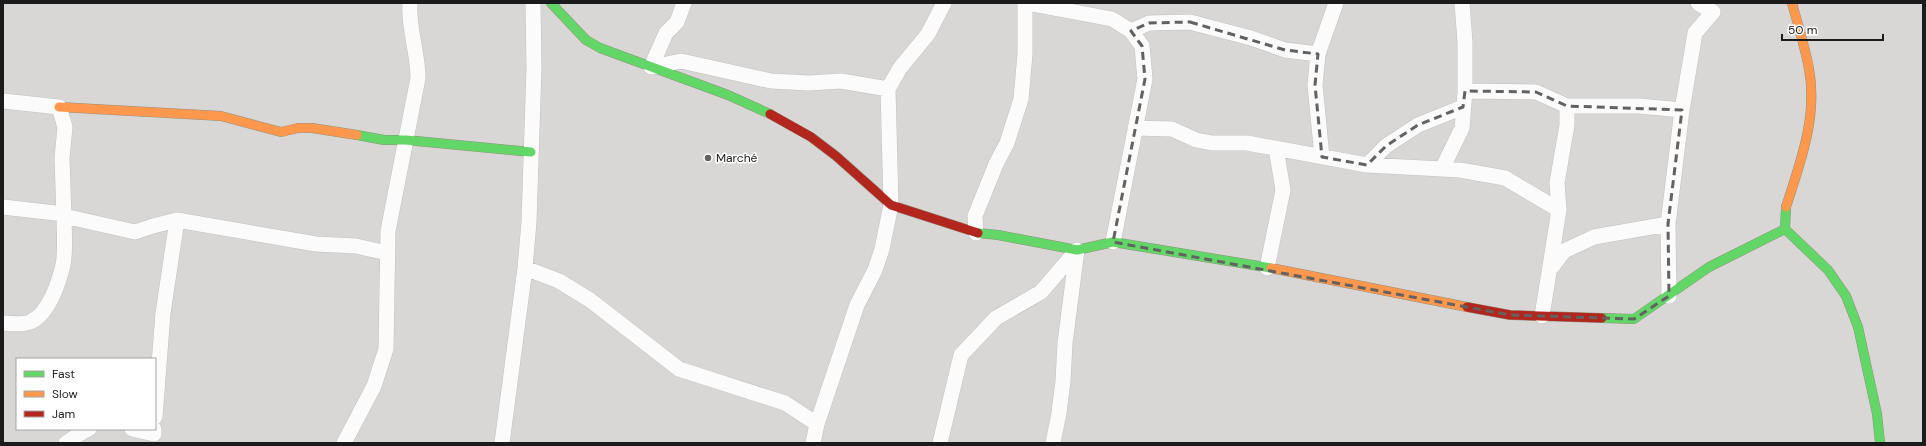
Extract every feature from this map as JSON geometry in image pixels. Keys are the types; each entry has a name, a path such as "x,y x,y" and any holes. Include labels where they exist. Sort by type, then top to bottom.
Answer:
{"street":[{"path":"344,443 374,386 386,349 388,231 418,78 418,60 409,17 410,3"},
{"path":"502,443 525,268 529,222 534,67 533,3"},
{"path":"551,3 591,42 600,48 728,95 784,121 811,137 836,156 891,205 976,233 1077,250 1113,242 1267,268 1510,315 1634,319 1709,267 1785,229"},
{"path":"651,67 666,33 677,22 684,3"},
{"path":"813,443 817,424 857,305 875,270 882,249 891,205 888,89 900,68 928,34 944,3"},
{"path":"976,233 975,216 996,164 1007,143 1021,99 1025,54 1025,3 1112,19 1131,31 1142,46 1145,79 1113,242"},
{"path":"1322,157 1315,85 1318,54 1336,3"},
{"path":"1442,169 1462,128 1465,91 1465,42 1462,3"},
{"path":"1669,296 1668,224 1682,110 1695,33 1712,12 1698,3"},
{"path":"1792,3 1809,70 1811,111 1806,145 1786,212 1785,229 1828,270 1846,296 1858,327 1877,414 1880,443"},
{"path":"1131,31 1149,23 1190,22 1251,38 1285,50 1318,54"},
{"path":"651,67 681,61 771,81 809,83 841,81 888,89"},
{"path":"1465,91 1536,92 1567,106 1639,106 1682,110"},
{"path":"3,101 59,107 221,116 281,132 298,128 312,128 384,140 406,140 531,152"},
{"path":"1542,316 1559,210 1557,184 1567,125 1567,106"},
{"path":"3,322 15,324 30,322 39,316 50,304 63,264 64,215 62,158 65,127 59,107"},
{"path":"1367,165 1386,146 1418,125 1463,107"},
{"path":"1135,128 1172,128 1196,140 1212,143 1247,143 1367,165 1442,169 1505,178 1559,210"},
{"path":"1267,268 1283,190 1276,148"},
{"path":"3,207 64,215 135,232 177,220 316,244 356,246 387,253"},
{"path":"156,404 163,313 177,220"},
{"path":"1550,270 1564,251 1594,237 1668,224"},
{"path":"940,443 962,355 996,318 1041,292 1077,250"},
{"path":"1053,443 1061,400 1064,343 1077,250"},
{"path":"525,268 559,281 590,300 679,368 784,403 817,424"},
{"path":"66,443 86,430"},
{"path":"136,430 154,434 154,430"}],"highlighted area":[{"path":"1190,22 1285,50 1318,54 1315,85 1322,157 1367,165 1386,146 1418,125 1463,107 1465,91 1536,92 1567,106 1682,110 1668,224 1669,296 1634,319 1510,315 1113,242 1145,79 1142,46 1131,31 1149,23"}],"shaded area":[{"path":"3,3 1923,3 1923,443 3,443"}],"traffic: fast":[{"path":"551,3 586,40 600,48 728,95 770,114"},
{"path":"357,135 384,140 406,140 531,152"},
{"path":"1786,207 1785,229 1828,270 1846,296 1858,327 1877,414 1880,443"},
{"path":"1602,318 1634,319 1709,267 1785,229"},
{"path":"978,233 998,235 1077,250 1113,242 1271,268"}],"traffic: slow":[{"path":"1786,207 1802,157 1811,105 1809,69 1792,3"},
{"path":"59,107 221,116 281,132 298,128 312,128 357,135"},
{"path":"1271,268 1467,307"}],"traffic: jam":[{"path":"770,114 811,137 836,156 891,205 978,233"},
{"path":"1467,307 1510,315 1602,318"}],"place":[{"name":"Marché","path":"708,158"}]}
